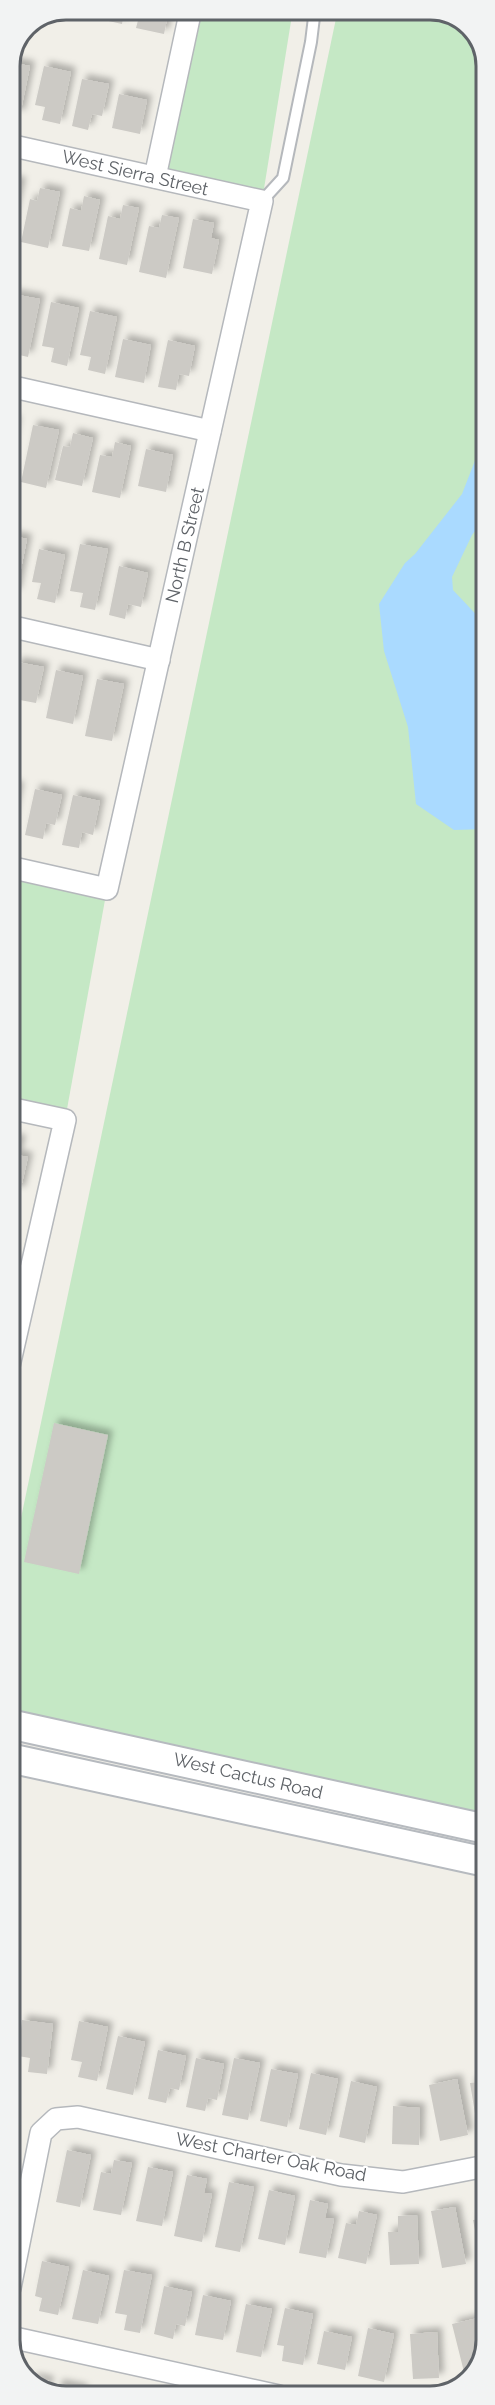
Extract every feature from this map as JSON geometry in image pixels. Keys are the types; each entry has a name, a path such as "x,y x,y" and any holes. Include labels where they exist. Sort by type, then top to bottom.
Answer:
{"street":[{"path":"155,177 189,20"},
{"name":"West Sierra Street","path":"20,147 262,201"},
{"name":"North B Street","path":"20,869 107,889 262,201"},
{"path":"20,388 210,431"},
{"path":"20,628 159,660"},
{"path":"20,1110 64,1120 20,1313"},
{"name":"West Cactus Road","path":"20,1726 476,1827"},
{"name":"West Cactus Road","path":"20,1760 476,1860"},
{"name":"West Charter Oak Road","path":"20,2208 40,2133 56,2119 78,2117 351,2176 403,2182 476,2168"},
{"path":"20,2339 229,2385"}],"lane":[{"path":"262,201 283,178 314,20"}],"green space":[{"path":"189,20 291,20 262,201 155,177"},
{"path":"336,20 442,21 455,27 466,37 475,59 476,1815 20,1715 20,1523"},
{"path":"20,869 107,889 65,1120 20,1110"}],"water":[{"path":"475,460 475,531 452,577 453,590 475,614 475,829 454,830 416,804 408,727 384,651 379,604 405,563 415,554 462,494"}],"building":[{"path":"104,20 123,20 122,24"},
{"path":"138,20 167,20 164,34 136,28"},
{"path":"20,64 30,66 20,115"},
{"path":"44,66 71,72 60,124 42,120 45,107 35,105"},
{"path":"82,79 109,84 102,116 92,114 88,130 72,126"},
{"path":"119,94 147,100 140,134 112,128"},
{"path":"40,188 60,192 48,248 21,242 30,199 37,201"},
{"path":"84,196 100,200 89,251 62,246 70,208 81,211"},
{"path":"123,205 139,208 127,265 99,259 108,216 120,219"},
{"path":"162,215 179,218 166,278 139,272 149,226 159,228"},
{"path":"193,219 214,223 211,238 219,240 212,274 183,268"},
{"path":"20,295 40,299 28,357 20,355"},
{"path":"51,302 79,308 67,366 51,362 54,348 42,346"},
{"path":"90,311 117,317 105,374 88,370 91,357 80,355"},
{"path":"123,339 151,345 144,383 115,377"},
{"path":"168,340 195,346 189,376 179,374 176,390 158,387"},
{"path":"33,425 59,430 46,488 21,482"},
{"path":"73,433 93,438 82,486 55,480 63,446 70,447"},
{"path":"115,442 131,446 120,498 92,492 100,455 112,457"},
{"path":"146,449 173,455 166,492 138,486"},
{"path":"20,537 27,539 20,574"},
{"path":"80,544 108,549 95,610 80,607 83,593 70,591"},
{"path":"39,549 65,555 55,603 37,599 41,583 32,582"},
{"path":"119,566 148,573 141,607 128,604 125,619 109,615"},
{"path":"20,663 44,667 36,703 20,700"},
{"path":"56,670 83,676 73,724 46,718"},
{"path":"97,679 124,684 112,741 85,736"},
{"path":"35,789 62,795 55,825 46,823 43,839 25,835"},
{"path":"73,795 100,801 93,835 82,832 79,848 62,845"},
{"path":"20,1156 28,1157 20,1192"},
{"path":"54,1423 108,1435 79,1574 24,1562"},
{"path":"22,2020 53,2024 47,2074 28,2072 30,2058 20,2056"},
{"path":"79,2021 108,2027 97,2081 78,2077 82,2062 71,2060"},
{"path":"118,2036 145,2042 133,2095 106,2089"},
{"path":"158,2050 186,2056 179,2090 170,2088 166,2103 148,2099"},
{"path":"196,2058 224,2064 217,2100 208,2098 205,2111 186,2107"},
{"path":"234,2058 260,2063 248,2120 222,2115"},
{"path":"271,2069 298,2074 287,2127 260,2121"},
{"path":"311,2073 338,2079 326,2135 299,2129"},
{"path":"457,2079 468,2135 440,2141 429,2085"},
{"path":"351,2081 377,2087 365,2143 339,2137"},
{"path":"476,2082 476,2119 470,2083"},
{"path":"393,2106 420,2108 419,2145 392,2144"},
{"path":"67,2150 91,2155 80,2207 56,2202"},
{"path":"114,2160 132,2163 121,2215 93,2210 101,2172 111,2174"},
{"path":"148,2167 173,2172 162,2226 136,2221"},
{"path":"187,2175 207,2179 204,2193 212,2194 202,2242 174,2236"},
{"path":"229,2182 254,2187 240,2252 215,2247"},
{"path":"269,2190 295,2196 285,2245 258,2239"},
{"path":"310,2200 328,2204 325,2218 334,2219 326,2258 299,2253"},
{"path":"455,2207 466,2264 442,2268 431,2211"},
{"path":"359,2211 377,2215 366,2264 338,2258 346,2223 356,2225"},
{"path":"417,2215 419,2264 390,2265 388,2232 398,2232 398,2216"},
{"path":"42,2261 69,2267 58,2315 39,2311 42,2298 35,2296"},
{"path":"83,2270 109,2276 98,2324 72,2319"},
{"path":"124,2270 152,2275 140,2333 124,2330 127,2315 115,2313"},
{"path":"164,2286 192,2292 185,2326 176,2324 173,2339 154,2334"},
{"path":"203,2295 231,2301 223,2340 195,2335"},
{"path":"246,2304 272,2309 261,2357 236,2352"},
{"path":"285,2308 313,2314 303,2365 282,2361 284,2346 277,2345"},
{"path":"476,2318 475,2349 464,2370 452,2324"},
{"path":"368,2328 394,2334 384,2382 358,2376"},
{"path":"324,2331 352,2337 345,2370 317,2364"},
{"path":"437,2332 439,2378 413,2379 410,2334"}]}
